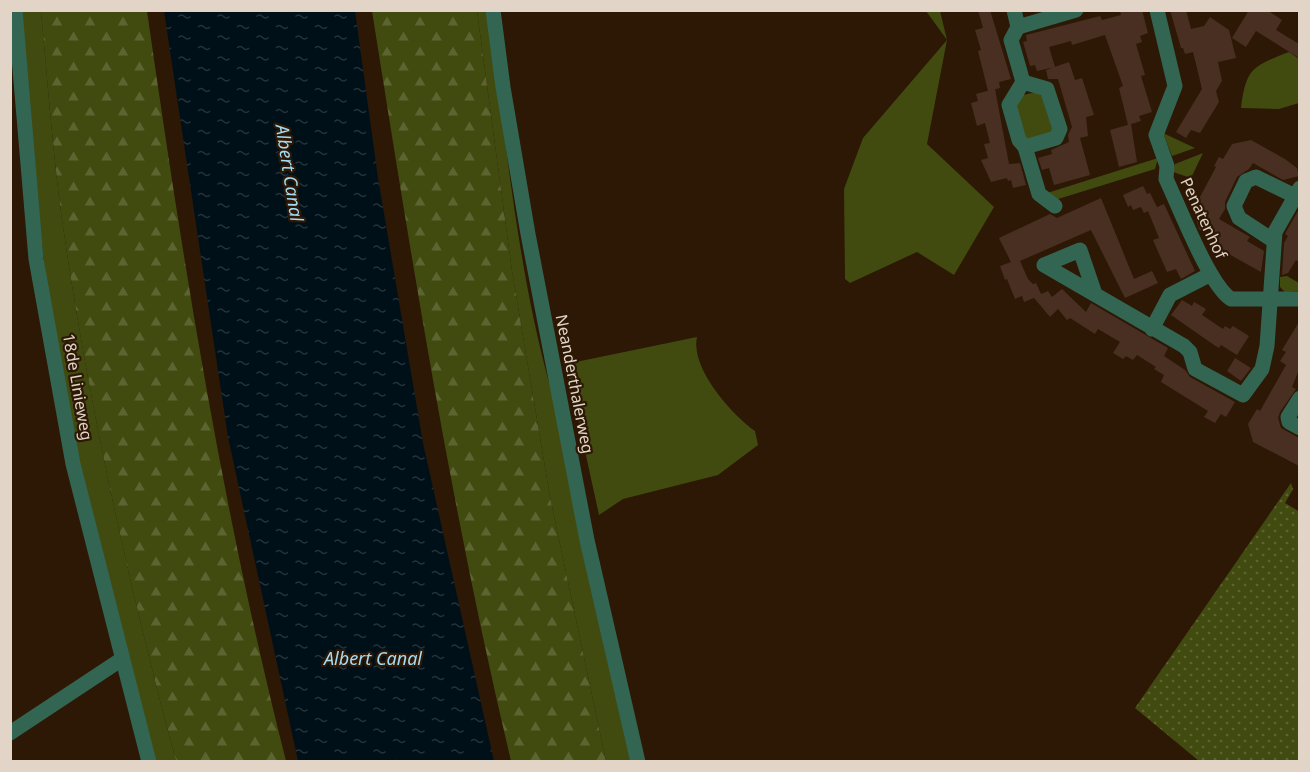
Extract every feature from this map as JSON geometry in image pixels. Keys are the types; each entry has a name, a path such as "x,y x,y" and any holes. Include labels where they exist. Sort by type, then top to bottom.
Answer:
{"street":[{"name":"18de Linieweg","path":"15,10 36,259 74,464 149,762"},
{"name":"Neanderthalerweg","path":"493,10 503,87 526,223 586,540 638,762"},
{"path":"1014,10 1018,27 1011,40 1023,82 1010,105 1019,140 1025,147 1039,194 1055,206"},
{"path":"1018,27 1076,10"},
{"name":"Penatenhof","path":"1157,10 1175,86 1156,135 1167,166 1166,179 1211,274 1223,294 1231,299 1299,299"},
{"path":"1023,82 1047,89 1060,129 1056,138 1025,147"},
{"path":"1095,294 1184,346 1190,352 1195,369 1243,395 1262,369 1272,299 1275,232 1297,192 1256,177 1246,182 1234,206 1239,218 1274,241"},
{"path":"1152,329 1170,295 1211,274"},
{"path":"1299,398 1288,417 1289,422 1299,428"},
{"path":"10,733 122,659"}],"green space":[{"path":"18,11 41,11 60,205 82,346 109,485 176,761 150,761 80,473 47,293"},
{"path":"41,11 147,11 206,388 243,575 286,761 176,761 109,485 82,346 60,205"},
{"path":"372,11 477,11 512,271 550,497 606,761 511,761 470,575 434,388"},
{"path":"477,11 488,11 528,293 635,761 606,761 550,497 512,271"},
{"path":"926,11 940,11 947,40"},
{"path":"947,40 927,144 994,207 954,275 917,252 850,283 845,279 844,189 863,138"},
{"path":"1289,52 1299,59 1299,103 1279,109 1241,108 1246,84 1253,70"},
{"path":"1036,92 1044,97 1053,127 1051,133 1029,140 1022,135 1014,105 1019,96"},
{"path":"1163,133 1195,148 1172,156"},
{"path":"1203,153 1191,178 1173,172 1175,164"},
{"path":"1158,158 1155,169 1055,200 1044,194"},
{"path":"1287,276 1299,283 1299,291 1285,292 1280,287 1280,277"},
{"path":"697,337 700,363 706,376 735,414 755,431 758,445 718,475 623,499 599,515 566,364"},
{"path":"1291,483 1293,489 1285,503 1300,512 1299,761 1199,761 1135,708"}],"water":[{"name":"Albert Canal","path":"164,11 355,11 378,178 423,443 494,761 298,761 228,437"}],"building":[{"path":"978,10 990,10 1011,79 999,82 1000,88 988,91 975,30 983,28"},
{"path":"1120,10 1142,10 1148,33 1140,36 1142,42 1136,44 1145,75 1141,76 1152,112 1139,116 1141,121 1128,125 1119,88 1123,86 1105,35 1072,45 1071,41 1049,47 1055,67 1037,71 1035,65 1030,66 1023,42 1027,41 1026,35 1100,16 1102,20 1121,15"},
{"path":"1170,10 1186,10 1191,29 1204,26 1210,17 1229,30 1236,58 1218,62 1222,81 1216,91 1219,102 1200,133 1191,130 1186,138 1176,132 1202,89 1193,52 1185,54 1181,48"},
{"path":"1249,10 1267,10 1282,20 1276,30 1299,44 1299,58 1256,31 1246,47 1232,38"},
{"path":"1069,62 1075,80 1082,78 1094,115 1086,117 1088,136 1080,138 1090,175 1054,185 1049,168 1042,170 1038,158 1052,154 1051,150 1069,142 1068,135 1072,127 1058,79 1048,79 1046,70"},
{"path":"995,89 1009,164 1020,163 1026,185 1013,188 1011,180 1008,181 1007,178 991,182 981,160 988,158 984,144 990,143 985,123 977,126 971,103 978,101 976,94"},
{"path":"1131,124 1137,162 1119,167 1110,130"},
{"path":"1251,140 1297,168 1299,176 1283,180 1253,163 1249,169 1237,177 1225,202 1225,209 1219,219 1250,237 1247,241 1264,251 1261,272 1218,248 1220,244 1199,229 1193,210 1219,157 1223,159 1232,144"},
{"path":"1143,186 1147,194 1150,193 1157,207 1164,204 1195,271 1181,279 1176,269 1167,272 1153,240 1159,238 1148,211 1144,213 1141,207 1133,210 1131,205 1128,207 1123,195"},
{"path":"1101,198 1134,279 1152,271 1158,283 1125,298 1091,230 1020,261 1028,279 1033,284 1036,283 1041,294 1048,291 1052,297 1062,289 1086,312 1091,303 1168,348 1164,356 1185,370 1190,377 1235,402 1226,417 1221,414 1215,423 1204,417 1208,411 1161,382 1164,375 1154,369 1156,367 1137,355 1133,360 1126,356 1123,359 1113,353 1120,342 1098,329 1095,334 1070,318 1067,320 1058,309 1050,317 1034,298 1024,302 1022,296 1015,299 1007,279 1005,280 1000,266 1011,262 999,238 1050,214 1057,218"},
{"path":"1299,209 1299,262 1296,260 1288,273 1282,275 1284,243 1288,236 1285,234"},
{"path":"1182,300 1192,306 1194,302 1206,309 1202,315 1223,329 1225,326 1230,329 1233,326 1249,336 1237,355 1221,345 1219,348 1214,345 1171,315"},
{"path":"1299,322 1299,370 1292,387 1296,389 1278,418 1281,428 1299,438 1299,466 1253,442 1248,424 1257,409 1260,411 1286,365 1280,361 1286,352 1282,350"},
{"path":"1235,358 1251,368 1241,381 1227,371"}]}
